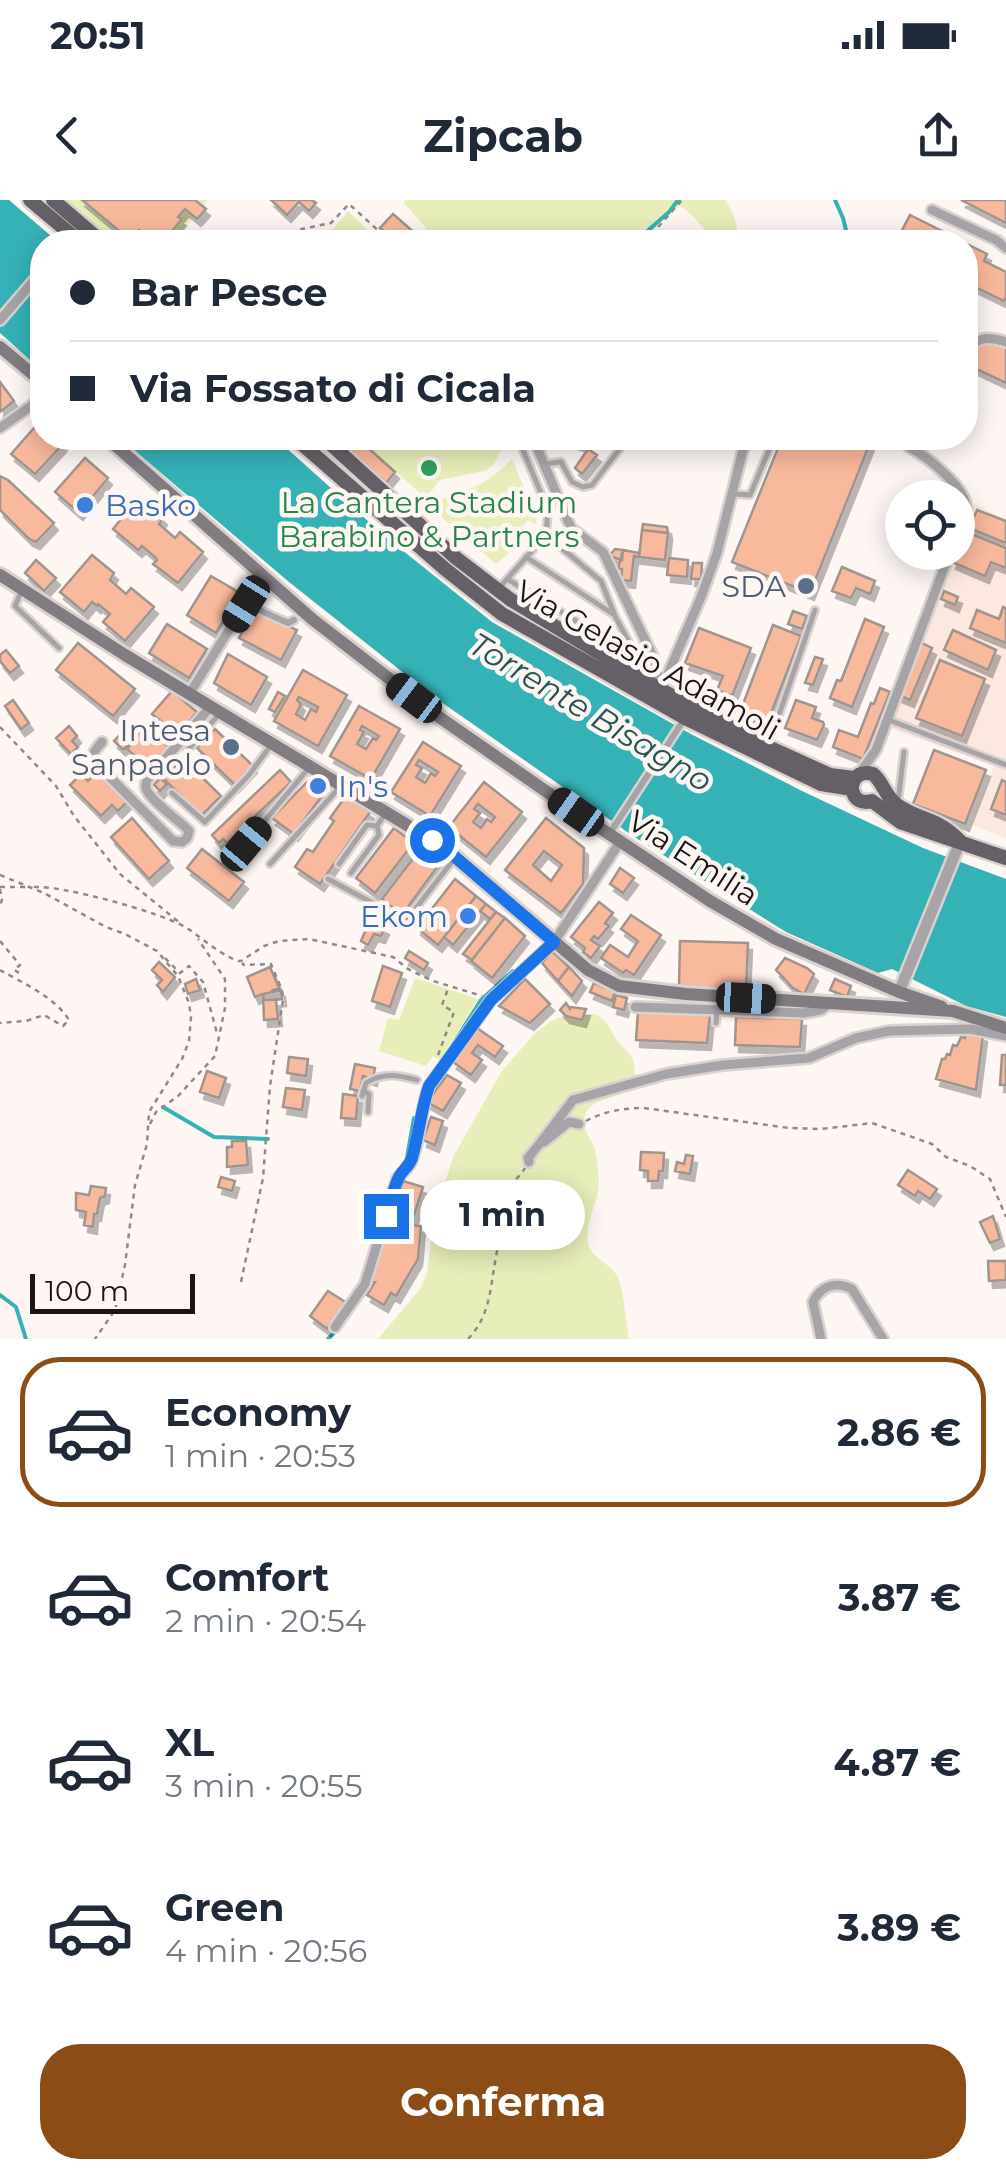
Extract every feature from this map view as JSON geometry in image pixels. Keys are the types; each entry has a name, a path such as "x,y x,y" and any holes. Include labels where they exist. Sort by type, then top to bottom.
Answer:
{"main road":[{"path":"30,200 62,230"},
{"path":"52,200 88,230"},
{"path":"1,349 30,372"},
{"name":"Via Emilia","path":"120,450 312,619 440,717 710,901 776,939 902,986 954,1011"},
{"name":"Via Gelasio Adamoli","path":"310,450 502,614 683,722 821,784 873,774 878,790 900,822 960,842"},
{"name":"Via Gelasio Adamoli","path":"337,450 456,558 503,584 511,600 768,747 830,775 855,780"},
{"path":"0,574 455,857 588,970 618,986 954,1011 1006,1028"},
{"name":"Via Gelasio Adamoli","path":"855,780 855,798 861,802 878,790"},
{"name":"Via Gelasio Adamoli","path":"878,790 897,805 946,826 960,842"},
{"path":"960,842 1006,858"},
{"path":"887,1007 902,986"}],"street":[{"path":"932,210 975,230"},
{"path":"72,216 73,230"},
{"path":"978,232 1006,248"},
{"path":"0,320 30,285"},
{"path":"978,340 989,337 1006,342"},
{"path":"0,428 30,407"},
{"path":"538,450 571,528 603,552 656,663 656,686"},
{"path":"656,686 706,582 743,450"},
{"path":"915,450 950,480"},
{"path":"855,780 876,750 943,570"},
{"path":"190,693 247,602 288,623 294,620"},
{"path":"102,742 94,751 95,762 173,841 182,842 189,832 148,795 145,786 216,709"},
{"path":"335,1327 365,1284 383,1216 401,1173 410,1165 429,1086 491,1000 554,942 683,722"},
{"path":"876,750 878,790"},
{"path":"902,986 960,842"},
{"path":"635,1007 804,1013 821,1010 831,1002"},
{"path":"529,1162 528,1158 573,1100 666,1074 809,1058 856,1038 890,1030 970,1029 1006,1036"},
{"path":"541,1142 569,1122 580,1124"},
{"path":"821,1339 813,1302 821,1290 834,1285 852,1289 883,1339"}],"lane":[{"path":"523,450 548,510 546,535 503,584 604,638 630,645"},
{"path":"544,464 561,462 572,482 592,485 619,450"},
{"path":"731,494 750,494 769,450"},
{"path":"546,535 601,581 630,645 656,686"},
{"path":"526,557 615,616"},
{"path":"22,590 15,606 59,648"},
{"path":"768,747 815,610"},
{"path":"188,751 216,709"},
{"path":"886,719 1006,765"},
{"path":"172,793 204,822 249,775 272,743"},
{"path":"897,805 904,752"},
{"path":"246,844 311,766"},
{"path":"270,864 342,785"},
{"path":"376,826 386,812"},
{"path":"339,864 368,825 376,826"},
{"path":"351,873 379,835 376,826"},
{"path":"328,880 406,921 455,857"},
{"path":"716,1023 717,1010"},
{"path":"368,1112 369,1094 363,1094 366,1083 378,1076 417,1080"}],"path":[{"path":"656,230 682,200"},
{"path":"300,230 330,222 350,204 378,230"},
{"path":"0,727 56,786 74,816 120,874 228,957 244,966 271,964 283,1000 258,1205 241,1282"},
{"path":"0,875 157,951 178,976 189,1003 190,1032 182,1059 149,1112 147,1144 135,1186 116,1310 95,1339"},
{"path":"0,905 0,888 68,889 181,924"},
{"path":"149,1125 156,1112 178,1096 215,1056 226,1008 225,978 194,933"},
{"path":"241,961 279,940 309,940 392,957 408,969 475,993"},
{"path":"0,941 20,965 14,970 18,972 14,977"},
{"path":"164,958 180,973 189,966 203,982 218,1037"},
{"path":"0,970 64,1011 69,1020 63,1026 44,1014 0,1023"},
{"path":"437,1058 454,1012 442,1005 450,986"},
{"path":"580,1124 596,1115 626,1108 821,1130 872,1123 932,1144 946,1157 990,1179 1006,1217"},
{"path":"468,1339 491,1298 502,1213 510,1184 529,1162"}],"shaded area":[{"path":"975,504 1006,519 1006,838 972,825 994,766 891,729 949,570 975,570"}],"green space":[{"path":"65,200 208,200 182,230 99,230"},
{"path":"725,200 736,230 706,230 680,206 654,230 428,230 404,203"},
{"path":"348,211 368,230 327,230 333,229"},
{"path":"393,214 411,230 378,230"},
{"name":"La Cantera Stadium Barabino & Partners","path":"349,450 501,450 493,465 484,471 440,480 426,498 396,472 386,483"},
{"path":"512,459 537,519 535,524 528,520 504,547 509,553 496,564 431,508 475,487"},
{"path":"415,978 478,999 440,1059 432,1057 426,1066 379,1051 388,1018 399,1020"},
{"path":"594,1014 606,1022 629,1053 635,1069 632,1085 592,1106 584,1123 594,1148 599,1182 588,1243 618,1278 629,1339 378,1339 420,1289 427,1273 434,1218 453,1157 502,1071 536,1032 550,1022"}],"water":[{"path":"0,200 9,200 44,230 30,230 30,360 0,333"},
{"name":"Torrente Bisagno","path":"134,450 288,450 387,538 492,622 689,733 802,791 923,848 1006,879 1006,1017 966,1006 892,969 878,973 786,932 633,836 434,697 289,582"}],"building":[{"path":"82,200 195,200 206,209 197,219 185,209 173,230 118,230"},
{"path":"271,200 316,203 309,211 299,202 287,215"},
{"path":"961,200 1006,200 1006,223"},
{"path":"393,214 411,230 382,230 380,228"},
{"path":"910,215 940,230 902,230"},
{"path":"978,250 987,254 984,261 1006,272 1004,301 978,288"},
{"path":"1006,345 1006,383 978,370 978,347"},
{"path":"0,382 14,401 0,412"},
{"path":"30,433 30,450 57,450 35,474 11,454"},
{"path":"349,450 370,450 395,472 386,483"},
{"path":"587,450 597,455 582,474 575,468"},
{"path":"777,450 867,450 810,593 732,562"},
{"path":"85,458 108,478 79,513 55,492"},
{"path":"0,476 54,523 36,542 0,510"},
{"path":"140,498 163,518 159,524 175,538 180,532 203,552 178,583 153,564 156,558 142,546 138,550 113,529"},
{"path":"977,510 1006,521 1006,543 975,530"},
{"path":"643,524 667,527 668,533 642,530"},
{"path":"642,530 668,533 665,560 639,557"},
{"path":"975,535 1006,548 1006,568 991,562 985,576 971,570 975,570"},
{"path":"615,549 623,550 622,560 609,556"},
{"path":"623,550 639,553 639,557 634,556 631,581 621,580 622,569 618,569"},
{"path":"92,555 114,573 110,580 126,594 131,588 154,607 125,641 103,622 110,614 98,604 92,602 84,612 60,592"},
{"path":"669,558 688,560 687,577 667,575"},
{"path":"36,560 56,578 44,591 25,573"},
{"path":"693,563 702,563 701,579 691,579"},
{"path":"842,567 875,581 870,594 856,588 851,598 832,591"},
{"path":"211,576 240,593 216,633 187,615"},
{"path":"944,591 958,597 955,605 941,599"},
{"path":"1003,607 1006,643 970,628 977,610 999,619"},
{"path":"254,610 297,630 281,660 239,638"},
{"path":"793,611 807,616 802,629 788,624"},
{"path":"865,619 884,627 852,707 830,698 837,680 841,681"},
{"path":"167,624 207,649 189,678 149,653"},
{"path":"773,625 801,636 766,726 740,712"},
{"path":"699,628 751,648 732,696 717,690 723,676 685,663"},
{"path":"953,630 996,650 988,670 944,650"},
{"path":"920,642 932,648 910,700 898,695"},
{"path":"78,643 135,689 113,716 56,670"},
{"path":"6,650 19,666 10,673 0,661"},
{"path":"228,654 267,677 251,705 214,683"},
{"path":"815,657 823,659 813,685 805,683"},
{"path":"940,660 985,679 962,736 916,718"},
{"path":"303,670 347,695 318,746 274,721","holes":["299,697 318,707 316,712 311,709 305,720 296,714 301,704"]},
{"path":"880,688 890,692 863,759 833,747 839,730 858,737"},
{"path":"172,691 197,712 178,735 152,714"},
{"path":"278,692 285,696 275,712 269,709"},
{"path":"13,700 29,723 21,729 5,706"},
{"path":"796,700 816,707 812,718 824,725 817,740 785,728"},
{"path":"359,706 400,729 371,779 330,756","holes":["362,726 379,736 366,749 357,744 364,732 360,730"]},
{"path":"69,726 77,736 72,741 78,747 71,754 56,738"},
{"path":"128,726 137,735 123,750 114,741"},
{"path":"145,727 169,747 150,769 127,749"},
{"path":"215,729 253,766 235,785 197,748"},
{"path":"423,742 461,766 430,816 391,792","holes":["419,760 438,772 435,776 431,773 425,783 416,777 422,768 416,765"]},
{"path":"934,750 986,770 965,824 913,804"},
{"path":"183,758 221,796 201,816 163,778"},
{"path":"98,770 129,800 118,811 112,805 101,816 70,785 81,774 88,781"},
{"path":"280,770 291,782 227,843 223,839 219,843 212,835"},
{"path":"160,778 167,784 160,791 154,785"},
{"path":"309,780 324,793 294,834 272,818"},
{"path":"1002,780 1006,782 1006,815 991,809"},
{"path":"484,782 522,812 486,857 449,827","holes":["478,804 495,817 491,822 487,819 481,828 473,822 480,813 474,809"]},
{"path":"346,796 370,812 320,884 295,867 307,849 313,852"},
{"path":"132,818 169,861 149,879 111,837"},
{"path":"546,818 584,848 583,884 561,913 505,870","holes":["544,851 562,865 551,881 533,865"]},
{"path":"394,828 440,863 402,915 382,899 415,856 408,850 375,893 356,878"},
{"path":"202,849 244,882 229,901 187,868"},
{"path":"620,868 634,878 623,893 610,884"},
{"path":"455,879 476,896 438,945 417,928"},
{"path":"476,896 486,904 453,945 444,937"},
{"path":"599,902 613,913 605,923 609,926 598,939 594,936 591,940 600,946 591,958 571,937"},
{"path":"486,904 496,912 490,919 480,911"},
{"path":"496,912 505,918 472,960 463,954"},
{"path":"631,915 661,935 634,975 626,970 623,973 601,958 610,945 628,957 638,941 621,929"},
{"path":"505,918 525,936 492,978 471,961"},
{"path":"370,920 385,928 381,936 374,934 368,945 361,941"},
{"path":"680,941 748,943 746,990 679,987"},
{"path":"409,951 428,963 424,970 405,958"},
{"path":"552,951 569,967 558,981 542,963"},
{"path":"785,958 814,974 804,994 776,970"},
{"path":"159,962 175,977 163,992 157,985 162,980 152,970"},
{"path":"383,966 402,973 390,1007 372,1001"},
{"path":"270,967 279,988 271,991 281,990 282,999 276,1000 278,1019 264,1020 263,994 255,997 247,977"},
{"path":"569,967 582,981 572,996 558,981"},
{"path":"196,979 200,990 188,994 185,984"},
{"path":"525,979 550,1004 530,1023 499,1006"},
{"path":"835,979 851,986 847,997 830,990"},
{"path":"594,983 615,992 612,1001 590,992"},
{"path":"281,990 282,999 264,1000 263,994"},
{"path":"616,995 627,998 624,1010 613,1007"},
{"path":"566,1003 570,1009 586,1009 582,1020 560,1010"},
{"path":"638,1012 710,1015 707,1043 636,1040"},
{"path":"736,1017 802,1019 800,1047 735,1045"},
{"path":"477,1028 503,1046 495,1057 478,1045 472,1053 482,1060 471,1075 453,1062"},
{"path":"966,1030 983,1035 976,1090 936,1079 942,1059 950,1055 961,1037 965,1038"},
{"path":"1002,1055 1006,1055 1006,1085 1000,1085"},
{"path":"289,1057 308,1059 306,1076 287,1073"},
{"path":"355,1064 375,1068 373,1079 363,1076 360,1091 350,1089"},
{"path":"207,1071 226,1078 219,1098 200,1092"},
{"path":"447,1075 461,1083 443,1111 427,1102"},
{"path":"286,1088 305,1090 302,1110 283,1107"},
{"path":"343,1094 358,1096 356,1119 341,1118"},
{"path":"431,1117 443,1121 435,1145 423,1140"},
{"path":"232,1141 246,1141 248,1165 227,1167 227,1147 232,1147"},
{"path":"641,1152 664,1153 658,1181 648,1181 648,1171 640,1170"},
{"path":"686,1155 693,1156 690,1174 675,1171 677,1162 684,1164"},
{"path":"908,1170 937,1189 930,1199 918,1191 915,1196 898,1185"},
{"path":"221,1177 235,1181 232,1191 218,1187"},
{"path":"403,1181 423,1187 411,1225 421,1226 418,1259 396,1296 391,1293 384,1305 367,1295 375,1282 370,1281"},
{"path":"91,1186 106,1188 94,1214 93,1227 84,1225 86,1212 76,1210 76,1193 89,1195"},
{"path":"993,1216 1000,1239 990,1243 980,1222"},
{"path":"988,1261 1006,1261 1006,1280 989,1281"},
{"path":"328,1291 347,1303 327,1329 310,1316"}],"waterway":[{"path":"649,230 678,200"},
{"path":"835,200 846,230"},
{"path":"448,1052 481,1000 513,971"},
{"path":"163,1107 214,1137 268,1139"},
{"path":"406,1163 414,1118"},
{"path":"0,1295 16,1307 26,1339"},
{"path":"328,1339 334,1333"}],"place":[{"name":"La Cantera Stadium Barabino & Partners","path":"429,468"},
{"name":"Basko","path":"85,505"},
{"name":"SDA","path":"806,586"},
{"name":"Intesa Sanpaolo","path":"231,747"},
{"name":"In's","path":"318,786"},
{"name":"Ekom","path":"468,916"}],"route":[{"path":"386,1216 401,1173 410,1165 429,1086 491,1000 554,942 432,840"}]}
